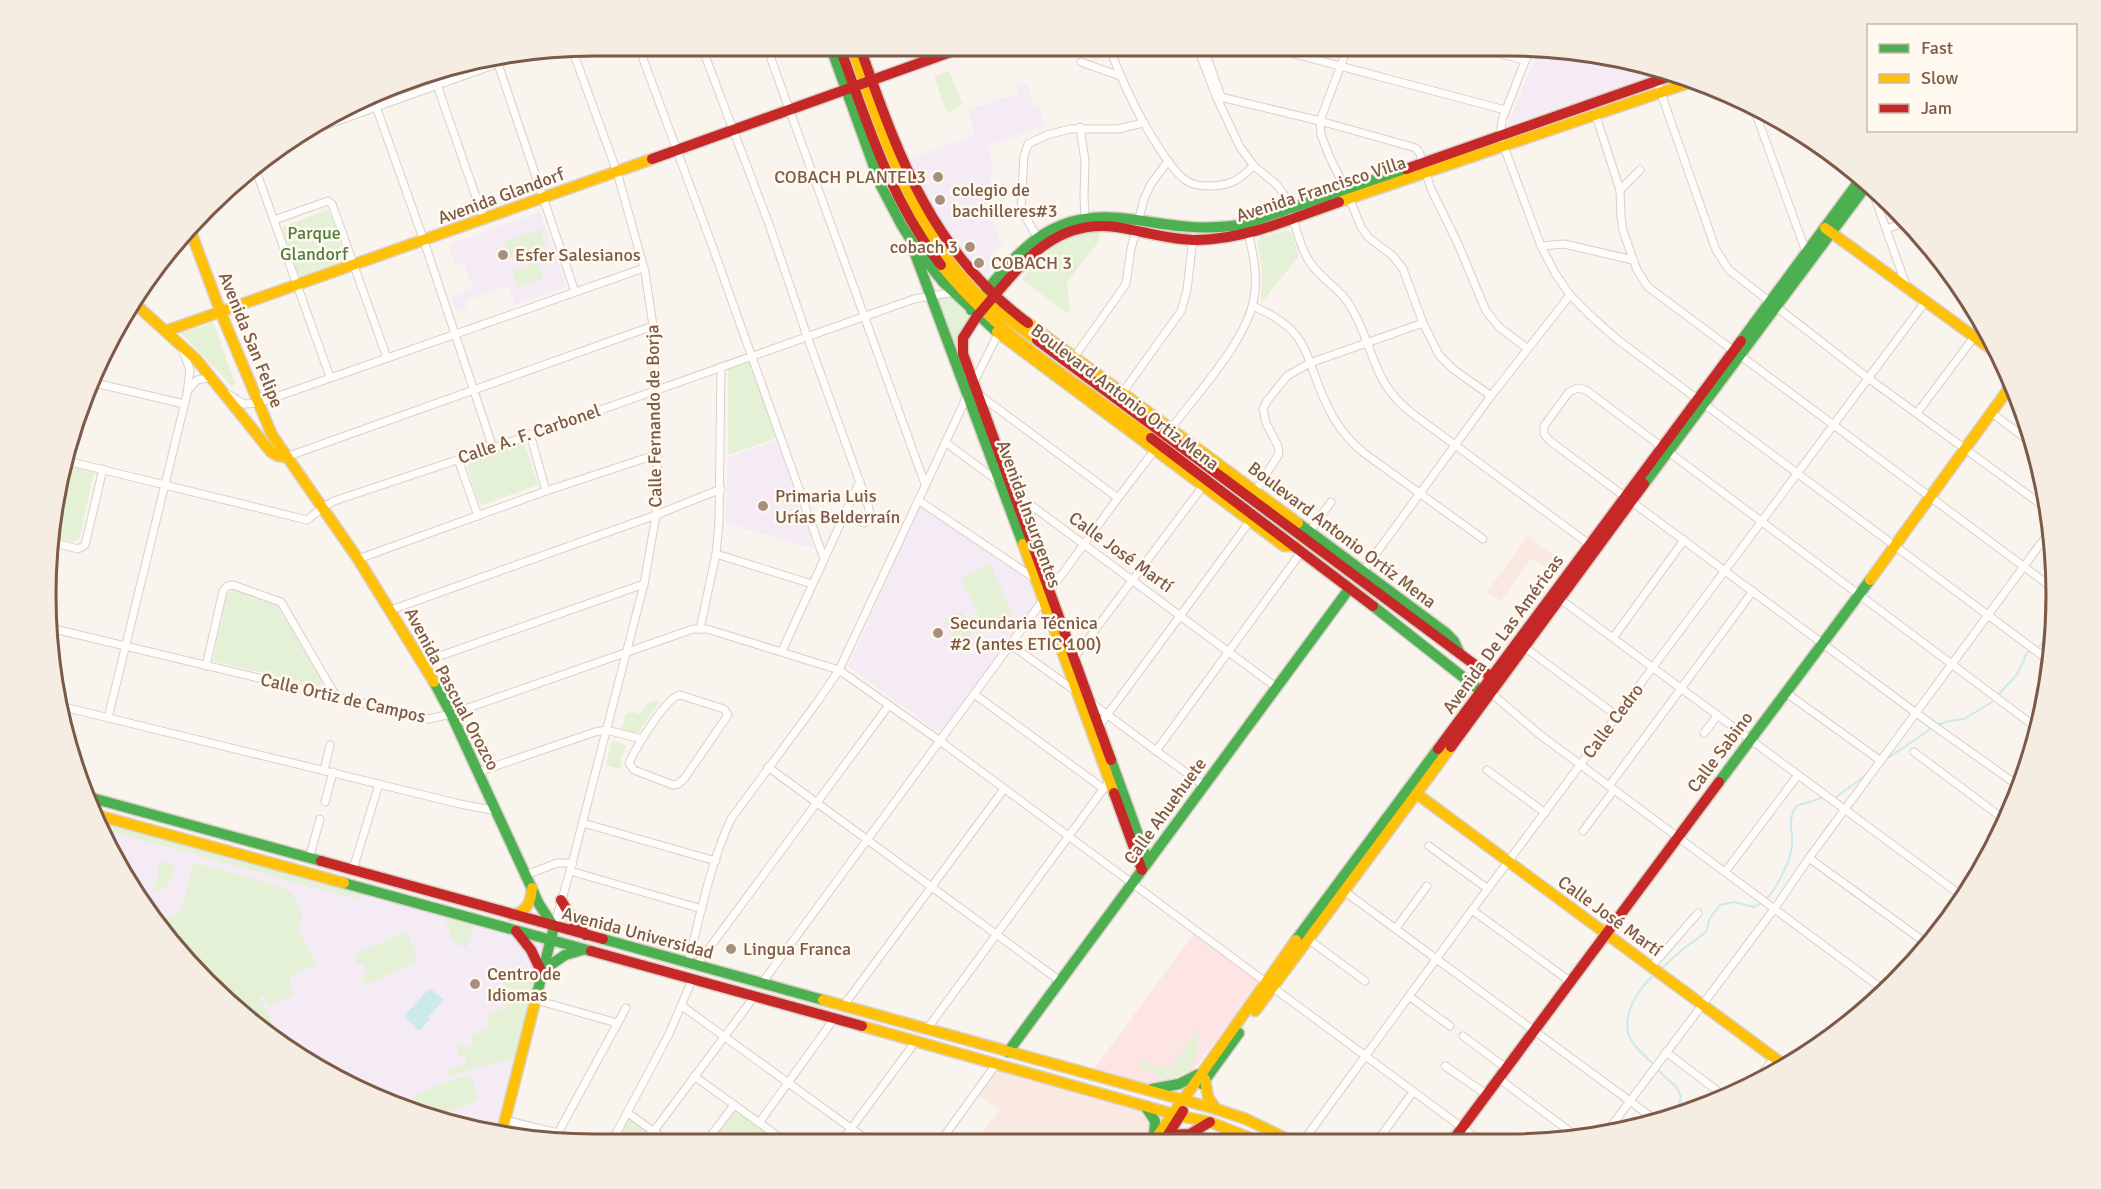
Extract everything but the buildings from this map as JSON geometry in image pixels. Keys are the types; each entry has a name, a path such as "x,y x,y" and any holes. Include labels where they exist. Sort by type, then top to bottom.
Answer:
{"main road":[{"path":"838,56 859,85"},
{"name":"Boulevard Antonio Ortiz Mena","path":"844,56 908,195 932,236 977,297 1163,440 1349,589 1464,678 1486,692"},
{"name":"Boulevard Antonio Ortiz Mena","path":"852,56 859,85"},
{"path":"859,56 859,85 881,186 908,236 924,259 977,297 1075,356 1123,392 1203,486 1284,546 1299,549"},
{"name":"Avenida Glandorf","path":"166,331 790,110 859,85 927,56"},
{"name":"Avenida Francisco Villa","path":"1659,87 1668,81"},
{"name":"Avenida Francisco Villa","path":"977,297 1051,240 1078,227 1137,225 1173,228 1193,234 1213,230 1246,229 1659,87 1678,83"},
{"name":"Avenida De Las Américas","path":"1773,304 1806,252 1828,230 1857,185"},
{"name":"Avenida De Las Américas","path":"1177,1115 1203,1076 1628,498 1828,230 1863,190"},
{"name":"Avenida Francisco Villa","path":"977,297 1036,237 1063,222 1086,216 1115,216 1137,225"},
{"path":"1828,230 1983,344"},
{"name":"Avenida San Felipe","path":"192,235 221,313 272,435 286,456"},
{"name":"Avenida Insurgentes","path":"908,236 1014,493 1077,692 1109,782 1145,866"},
{"path":"977,297 998,334 1163,440"},
{"name":"Avenida Insurgentes","path":"977,297 962,342 963,354 1000,482 1040,579"},
{"name":"Avenida Pascual Orozco","path":"139,307 212,377 238,413 271,452 278,456 286,456 358,559 423,662 451,714 539,904 554,927"},
{"name":"Calle Sabino","path":"1458,1134 1895,546 2006,393"},
{"name":"Boulevard Antonio Ortiz Mena","path":"1163,440 1254,494 1361,574 1495,680"},
{"name":"Boulevard Antonio Ortíz Mena","path":"1254,494 1310,531 1361,574"},
{"name":"Calle Ahuehuete","path":"1008,1052 1349,589"},
{"name":"Avenida Insurgentes","path":"1046,597 1074,658 1099,726 1109,782"},
{"path":"1464,678 1472,672 1474,663"},
{"name":"Avenida De Las Américas","path":"1270,985 1308,939 1417,794 1486,692"},
{"name":"Calle José Martí","path":"1417,794 1777,1060"},
{"name":"Avenida Universidad","path":"96,799 1216,1109 1246,1119 1277,1134"},
{"name":"Avenida Universidad","path":"104,817 997,1063 1177,1115 1210,1122 1240,1134"},
{"path":"512,915 520,914 527,909 531,902 532,888"},
{"path":"562,897 574,922 586,936"},
{"path":"504,1126 554,927"},
{"path":"515,931 531,950 543,971"},
{"path":"543,971 565,955 582,950"},
{"path":"1145,1090 1165,1088 1203,1076 1208,1097 1216,1109"},
{"path":"1145,1106 1155,1121 1154,1134"},
{"path":"1168,1134 1177,1115"},
{"path":"1160,1134 1177,1115"},
{"path":"1190,1134 1199,1131 1210,1122"}],"street":[{"path":"642,56 824,560"},
{"path":"705,56 770,227 871,518 864,523 844,515"},
{"path":"770,56 925,484"},
{"path":"1113,56 1143,123 1168,161 1186,181 1201,185 1232,182 1254,166"},
{"path":"1201,56 1240,147 1254,166 1280,188 1292,214 1307,258 1347,300 1357,317 1378,374 1395,399 1592,547"},
{"path":"1206,56 1220,99"},
{"path":"1302,56 1506,110"},
{"path":"1344,56 1320,121 1324,142 1364,232 1393,256 1402,269 1435,350 1445,362 1491,396"},
{"path":"1510,56 1525,60"},
{"name":"Calle Fernando de Borja","path":"554,927 573,863 644,584 656,515 658,454 653,326 644,268 617,172 575,57"},
{"path":"1526,57 1501,125 1502,141 1541,246 1570,295 1606,330 2042,655"},
{"path":"1081,62 1120,76"},
{"path":"498,64 575,292"},
{"path":"339,121 490,66"},
{"path":"437,85 484,219"},
{"path":"1659,87 1721,259 1735,275 1868,378 2037,502"},
{"path":"1220,99 1320,121 1414,146 1419,152 1486,311 1499,327 1528,349"},
{"path":"375,103 456,334 493,448"},
{"path":"1594,110 1620,190 1622,222 1633,260 1648,287 2045,582"},
{"path":"1757,118 1806,252"},
{"path":"1036,237 1021,209 1026,146 1047,135 1080,128 1118,129 1143,123"},
{"path":"1080,128 1085,161 1083,197 1086,216"},
{"path":"1075,356 1126,284 1137,225 1147,192 1168,161"},
{"path":"1620,190 1640,170"},
{"path":"257,174 330,377"},
{"path":"274,220 326,201 330,202 355,265 387,358"},
{"path":"1876,202 1906,288"},
{"path":"1886,229 1899,225"},
{"path":"762,983 1118,498 1235,343 1253,306 1256,271 1246,229"},
{"path":"1123,392 1181,311 1187,290 1193,234"},
{"path":"1541,246 1564,244 1633,260"},
{"path":"219,387 244,404 259,403 644,268"},
{"name":"Calle A. F. Carbonel","path":"72,462 302,520 309,519 334,501 493,448 864,316 931,295 977,297"},
{"path":"1361,574 1491,396 1570,295"},
{"name":"Calle Cedro","path":"1308,1134 1472,910 1925,302"},
{"path":"1253,306 1275,317 1288,327 1300,342 1329,412 1348,439 1419,494 1483,539"},
{"path":"1254,494 1279,454 1278,446 1264,417 1265,405 1287,376 1310,363 1423,323"},
{"path":"286,456 653,326"},
{"path":"692,965 702,909 731,819 839,670 925,484 973,391 998,334"},
{"path":"1917,413 1974,337"},
{"path":"108,718 187,394 190,366 179,344"},
{"path":"722,367 721,489 716,554 700,629 782,651 839,670 940,741 1470,1134"},
{"path":"187,394 197,380 212,377"},
{"path":"99,384 184,404"},
{"path":"2012,782 1550,441 1544,434 1544,426 1569,392 1578,388 1586,390 1760,523 2030,723"},
{"path":"973,391 1118,498"},
{"path":"1992,413 2021,435"},
{"path":"530,434 546,491"},
{"name":"Calle José Martí","path":"945,442 1276,687"},
{"path":"358,559 546,491 658,454"},
{"path":"458,459 478,516"},
{"path":"58,544 78,549 84,547 102,469"},
{"path":"782,651 860,481"},
{"path":"1074,658 1203,486"},
{"path":"391,610 656,515 721,489"},
{"path":"918,500 1040,579"},
{"path":"1310,531 1331,502"},
{"path":"1099,726 1250,521"},
{"path":"1613,638 1684,540"},
{"path":"1614,1123 1775,908 1809,858 2043,542"},
{"path":"1156,751 1299,549"},
{"path":"716,554 812,584"},
{"path":"423,662 644,584"},
{"path":"206,666 223,591 227,586 233,585 276,598 280,602 337,698"},
{"path":"1583,831 1681,688 1752,591"},
{"path":"1556,596 1956,892"},
{"name":"Calle Ortiz de Campos","path":"57,630 429,719 451,714 685,632 700,629"},
{"path":"1011,645 1077,692"},
{"path":"1521,645 1617,716"},
{"path":"1486,692 1539,734 1878,985"},
{"path":"1785,692 1881,761"},
{"path":"927,1029 1109,782 974,694"},
{"path":"680,695 724,709 728,714 678,784 671,784 632,769 628,763 641,741 675,696 680,695"},
{"path":"1089,701 1204,786"},
{"path":"692,965 889,705"},
{"path":"68,708 496,811"},
{"path":"1704,733 1718,715"},
{"path":"478,772 595,732 606,732 641,741"},
{"path":"324,770 330,745"},
{"path":"1914,752 1998,815"},
{"path":"768,767 1060,981"},
{"path":"1487,770 1545,813"},
{"path":"325,802 333,772"},
{"path":"1725,872 1798,775"},
{"path":"353,869 379,784"},
{"path":"844,1005 1004,789"},
{"path":"309,859 320,819"},
{"path":"583,823 716,861"},
{"path":"1429,846 1488,889"},
{"path":"1809,858 1921,939"},
{"path":"526,875 557,863 573,863"},
{"path":"570,871 702,909"},
{"path":"1396,928 1427,886"},
{"path":"1344,891 1648,1114"},
{"path":"1472,910 1570,982"},
{"path":"1651,967 1698,913"},
{"path":"1308,939 1365,981"},
{"path":"616,1134 682,1006 692,980"},
{"path":"653,1132 754,996"},
{"path":"1410,997 1449,1026"},
{"path":"536,1000 617,1023"},
{"path":"682,1006 859,1134"},
{"path":"559,1132 626,1008"},
{"path":"759,1123 834,1019"},
{"path":"1463,1036 1506,1068"},
{"path":"847,1134 916,1041"},
{"path":"1666,1052 1717,1090"},
{"path":"1769,1065 1774,1058"},
{"path":"946,1134 997,1063"},
{"path":"1445,1066 1486,1094"},
{"path":"694,1076 774,1134"},
{"path":"1498,1078 1568,1130"},
{"path":"1382,1134 1413,1092"},
{"path":"712,1134 734,1105"},
{"path":"628,1113 656,1134"},
{"path":"505,1120 551,1131"}],"shaded area":[{"path":"1536,57 1577,60 1650,75 1508,125"},
{"path":"1026,82 1034,107 1040,105 1044,126 987,146 993,163 989,196 990,216 1002,245 992,253 999,263 985,277 968,263 932,216 907,159 974,135 968,110 1019,93 1016,85"},
{"name":"Esfer Salesianos","path":"540,211 566,287 515,305 507,286 465,301 468,309 457,312 451,297 473,288 464,263 455,265 448,245"},
{"name":"Primaria Luis Urías Belderraín","path":"777,440 814,549 726,523 728,457"},
{"name":"Secundaria Técnica #2 (antes ETIC 100)","path":"920,506 1032,583 1038,600 940,733 848,666"},
{"path":"1528,536 1563,562 1554,574 1532,558 1501,601 1487,592"},
{"path":"104,817 550,941 504,1126 455,1115 421,1105 356,1078 295,1043 239,1000 213,976 167,923 128,864"},
{"path":"1194,934 1258,979 1259,983 1191,1071 1162,1083 1149,1084 1094,1069"},
{"path":"997,1068 1141,1109 1149,1120 1149,1131 1147,1134 981,1134 1000,1110 978,1094"}],"green space":[{"path":"949,71 963,104 950,112 946,111 935,79 935,76"},
{"name":"Parque Glandorf","path":"326,210 330,213 346,260 301,276 297,274 282,227"},
{"path":"540,229 545,245 510,258 504,242"},
{"path":"1288,230 1299,256 1261,303 1262,267 1257,242 1262,237"},
{"path":"1101,231 1097,244 1067,282 1070,310 1066,313 1022,279 1045,253 1062,241"},
{"path":"538,262 543,278 518,287 512,272"},
{"path":"953,293 977,316 966,331 968,395 932,296"},
{"path":"212,323 235,383 233,387 181,333"},
{"path":"751,361 776,438 728,455 728,369"},
{"path":"523,439 538,485 482,505 479,503 465,460"},
{"path":"71,466 94,472 80,537 74,542 59,539"},
{"path":"990,564 1013,614 984,627 961,578"},
{"path":"234,589 276,603 322,681 322,686 213,661 227,593"},
{"path":"962,612 972,639 955,645 945,619"},
{"path":"654,700 660,701 638,733 621,730 626,714 633,712 639,714 647,703"},
{"path":"614,741 626,745 620,759 622,766 620,769 606,765 611,743"},
{"path":"106,821 362,891 359,900 110,831"},
{"path":"160,861 176,866 167,887 154,893"},
{"path":"197,863 285,888 296,899 302,915 298,929 317,964 288,978 295,994 269,1007 263,996 260,997 272,1022 266,1022 213,976 164,920 182,910 191,867"},
{"path":"443,911 477,920 466,948 452,941"},
{"path":"406,931 419,961 366,985 362,976 368,973 363,963 358,965 354,955"},
{"path":"523,976 541,978 520,1057 448,1076 446,1071 467,1063 464,1056 460,1057 456,1045 462,1043 464,1048 474,1045 471,1035 490,1028 487,1015 500,1009 501,1012 506,1010 500,994 505,982"},
{"path":"1196,1029 1198,1030 1194,1063 1184,1073 1165,1080 1151,1071 1149,1073 1137,1064 1142,1060 1155,1069 1161,1063 1169,1069"},
{"path":"470,1075 479,1099 447,1113 417,1104 416,1094"},
{"path":"734,1105 771,1134 712,1134"},
{"path":"628,1113 653,1132 652,1134 616,1134"}],"water":[{"path":"430,988 444,1000 419,1031 404,1016"}],"waterway":[{"path":"2039,646 2043,643"},
{"path":"1999,694 2018,673 2029,651"},
{"path":"1937,725 1964,719 1992,702"},
{"path":"1888,758 1932,728"},
{"path":"1836,797 1866,775"},
{"path":"1767,898 1779,881 1791,853 1791,823 1796,806 1822,798"},
{"path":"1662,968 1706,932 1710,918 1720,905 1734,902 1754,907 1761,903"},
{"path":"1652,1063 1630,1038 1627,1021 1636,996 1653,976"},
{"path":"1659,1071 1676,1087 1681,1096 1679,1105"}],"traffic: fast":[{"path":"834,56 881,186 901,224 918,251 944,283 997,332"},
{"path":"971,310 1022,251 1059,226 1106,217 1190,227 1245,224 1406,169"},
{"path":"1741,341 1856,184"},
{"path":"1644,484 1863,190"},
{"path":"914,251 1023,544"},
{"path":"1298,523 1446,633 1454,641 1459,652"},
{"path":"1719,782 1870,580"},
{"path":"1008,1052 1349,589"},
{"path":"1373,606 1482,692 1487,693"},
{"path":"434,682 539,904 554,927 537,994"},
{"path":"1296,940 1438,749"},
{"path":"1111,760 1148,862"},
{"path":"96,799 321,861"},
{"path":"344,883 591,951"},
{"path":"603,939 823,1000"},
{"path":"543,970 565,955 582,950"},
{"path":"1202,1084 1239,1033"},
{"path":"1152,1089 1179,1084 1199,1074"},
{"path":"1145,1106 1155,1121 1154,1134"}],"traffic: slow":[{"path":"855,56 899,174 931,234 972,288 995,309 1037,340"},
{"path":"1339,202 1682,85"},
{"path":"166,331 652,159"},
{"path":"1825,228 1983,343"},
{"path":"192,235 221,313 272,435 358,559 434,682"},
{"path":"941,265 963,291 1013,337 1151,438"},
{"path":"139,307 196,359 271,452 286,457"},
{"path":"1028,323 1298,523"},
{"path":"997,332 1284,546 1296,546"},
{"path":"1870,580 2006,393"},
{"path":"1023,544 1114,793"},
{"path":"1255,1011 1451,747"},
{"path":"1417,794 1777,1060"},
{"path":"104,817 344,883"},
{"path":"512,915 525,909 531,898 532,888"},
{"path":"1159,1134 1296,940"},
{"path":"504,1126 537,994"},
{"path":"823,1000 1216,1109 1246,1119 1277,1134"},
{"path":"862,1026 1180,1116 1210,1122 1240,1134"},
{"path":"1205,1079 1208,1097 1216,1109"}],"traffic: jam":[{"path":"843,56 881,160 907,214 941,265"},
{"path":"863,56 904,162 921,198 942,232 966,265 994,295 1028,323"},
{"path":"652,159 939,56"},
{"path":"1406,169 1662,79"},
{"path":"977,316 1020,266 1053,240 1072,231 1092,226 1116,227 1177,239 1216,239 1270,227 1339,202"},
{"path":"977,316 963,338 963,354 1111,760"},
{"path":"1037,340 1498,682"},
{"path":"1438,749 1741,341"},
{"path":"1151,438 1373,606"},
{"path":"1451,747 1644,484"},
{"path":"1457,1134 1719,782"},
{"path":"1114,793 1142,870"},
{"path":"321,861 603,939"},
{"path":"561,900 574,922 586,935"},
{"path":"516,931 531,950 542,973"},
{"path":"591,951 862,1026"},
{"path":"1168,1134 1183,1111"},
{"path":"1190,1134 1210,1122"}],"place":[{"name":"COBACH PLANTEL3","path":"938,177"},
{"name":"colegio de bachilleres#3","path":"940,200"},
{"name":"cobach 3","path":"970,247"},
{"name":"Esfer Salesianos","path":"503,255"},
{"name":"COBACH 3","path":"979,263"},
{"name":"Primaria Luis Urías Belderraín","path":"763,506"},
{"name":"Secundaria Técnica #2 (antes ETIC 100)","path":"938,633"},
{"name":"Lingua Franca","path":"731,949"},
{"name":"Centro de Idiomas","path":"475,984"}]}
